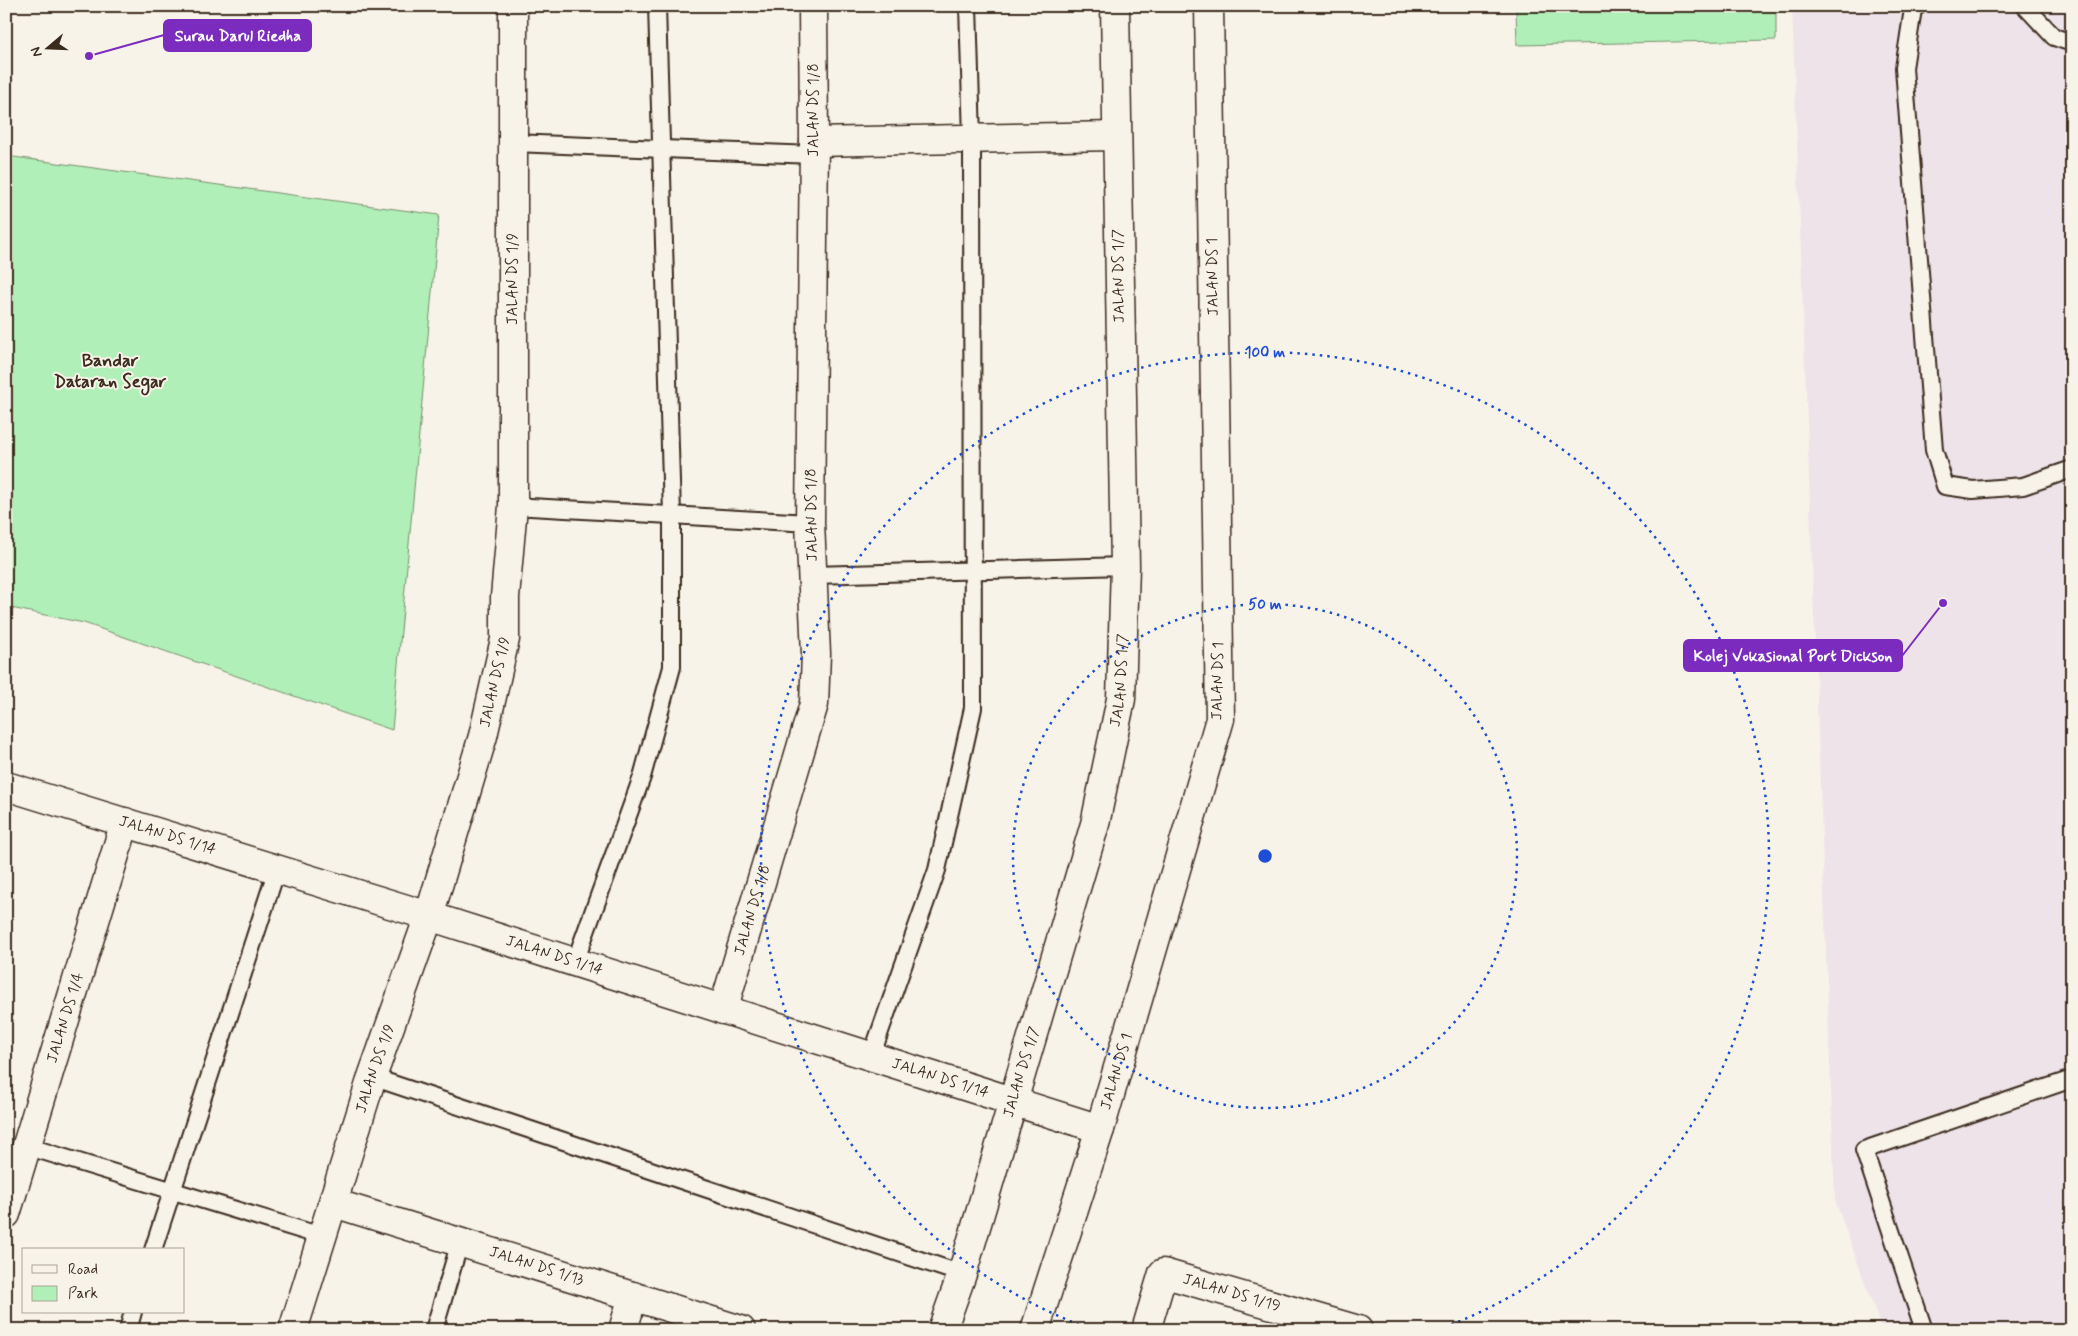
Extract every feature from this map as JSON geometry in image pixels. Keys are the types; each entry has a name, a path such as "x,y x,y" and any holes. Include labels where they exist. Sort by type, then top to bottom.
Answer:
{"street":[{"name":"JALAN DS 1/9","path":"293,1330 372,1077 429,916 483,736 505,639 505,597 513,506 513,6"},
{"name":"JALAN DS 1/8","path":"723,1010 814,704 816,654 810,523 814,148 813,6"},
{"name":"JALAN DS 1/7","path":"942,1330 962,1274 1095,824 1120,699 1125,566 1115,6"},
{"name":"JALAN DS 1","path":"1035,1330 1100,1129 1220,719 1209,6"},
{"path":"814,148 972,138 1116,136"},
{"name":"JALAN DS 1/14","path":"6,786 576,962 1100,1129"},
{"name":"JALAN DS 1/4","path":"6,1214 125,822"},
{"name":"JALAN DS 1/13","path":"334,1203 741,1330"},
{"name":"JALAN DS 1/19","path":"1146,1330 1163,1273 1358,1330"},
{"path":"623,1330 633,1296"}],"lane":[{"path":"576,962 642,777 672,667 672,515 657,6"},
{"path":"871,1057 937,870 973,708 972,138 968,6"},
{"path":"1918,6 1913,9 1904,68 1934,450 1945,486 1973,490 2023,486 2072,469"},
{"path":"2025,6 2054,37 2072,43"},
{"path":"513,143 661,149 814,148"},
{"path":"513,506 810,523"},
{"path":"813,576 1125,566"},
{"path":"154,1248 171,1190 278,869"},
{"path":"372,1077 962,1274"},
{"path":"1924,1330 1864,1150 2072,1079"},
{"path":"26,1146 321,1236"},
{"path":"434,1330 460,1242"},
{"path":"128,1330 132,1314"}],"shaded area":[{"path":"1792,6 2072,6 2072,1330 1882,1330 1835,1200"}],"green space":[{"path":"1516,6 1776,6 1776,40 1517,45"},
{"path":"6,156 439,215 392,730 84,623 6,607"}],"place":[{"name":"Surau Darul Riedha","path":"89,56"},
{"name":"Kolej Vokasional Port Dickson","path":"1943,603"}],"district":[{"name":"Bandar Dataran Segar","path":"110,371"}]}
